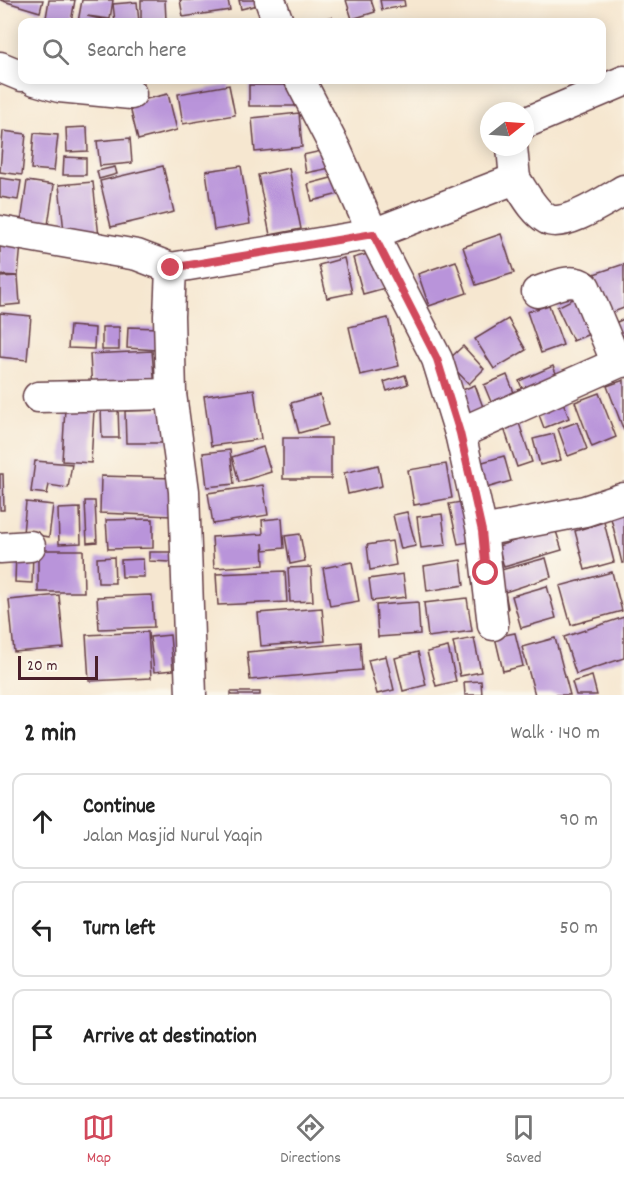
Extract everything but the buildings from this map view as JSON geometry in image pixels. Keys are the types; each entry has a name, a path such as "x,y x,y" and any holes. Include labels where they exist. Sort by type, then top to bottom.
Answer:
{"street":[{"path":"271,0 277,18"},
{"path":"0,67 18,74"},
{"path":"534,119 624,81"},
{"path":"49,84 131,94"},
{"path":"302,84 336,150 373,234 437,359 460,433 482,531 493,625"},
{"path":"513,156 515,179 538,212 549,221 564,222 624,190"},
{"path":"0,231 137,255 171,268 373,234 515,179"},
{"path":"171,268 169,316 171,394 184,491 191,695"},
{"path":"460,433 622,362 613,354 585,287 578,282 568,282 537,292"},
{"path":"38,397 171,394"},
{"path":"482,531 585,512 624,498"},
{"path":"0,548 30,546"}],"route":[{"path":"171,268 373,234 437,359 460,433 482,531 486,573"}]}
